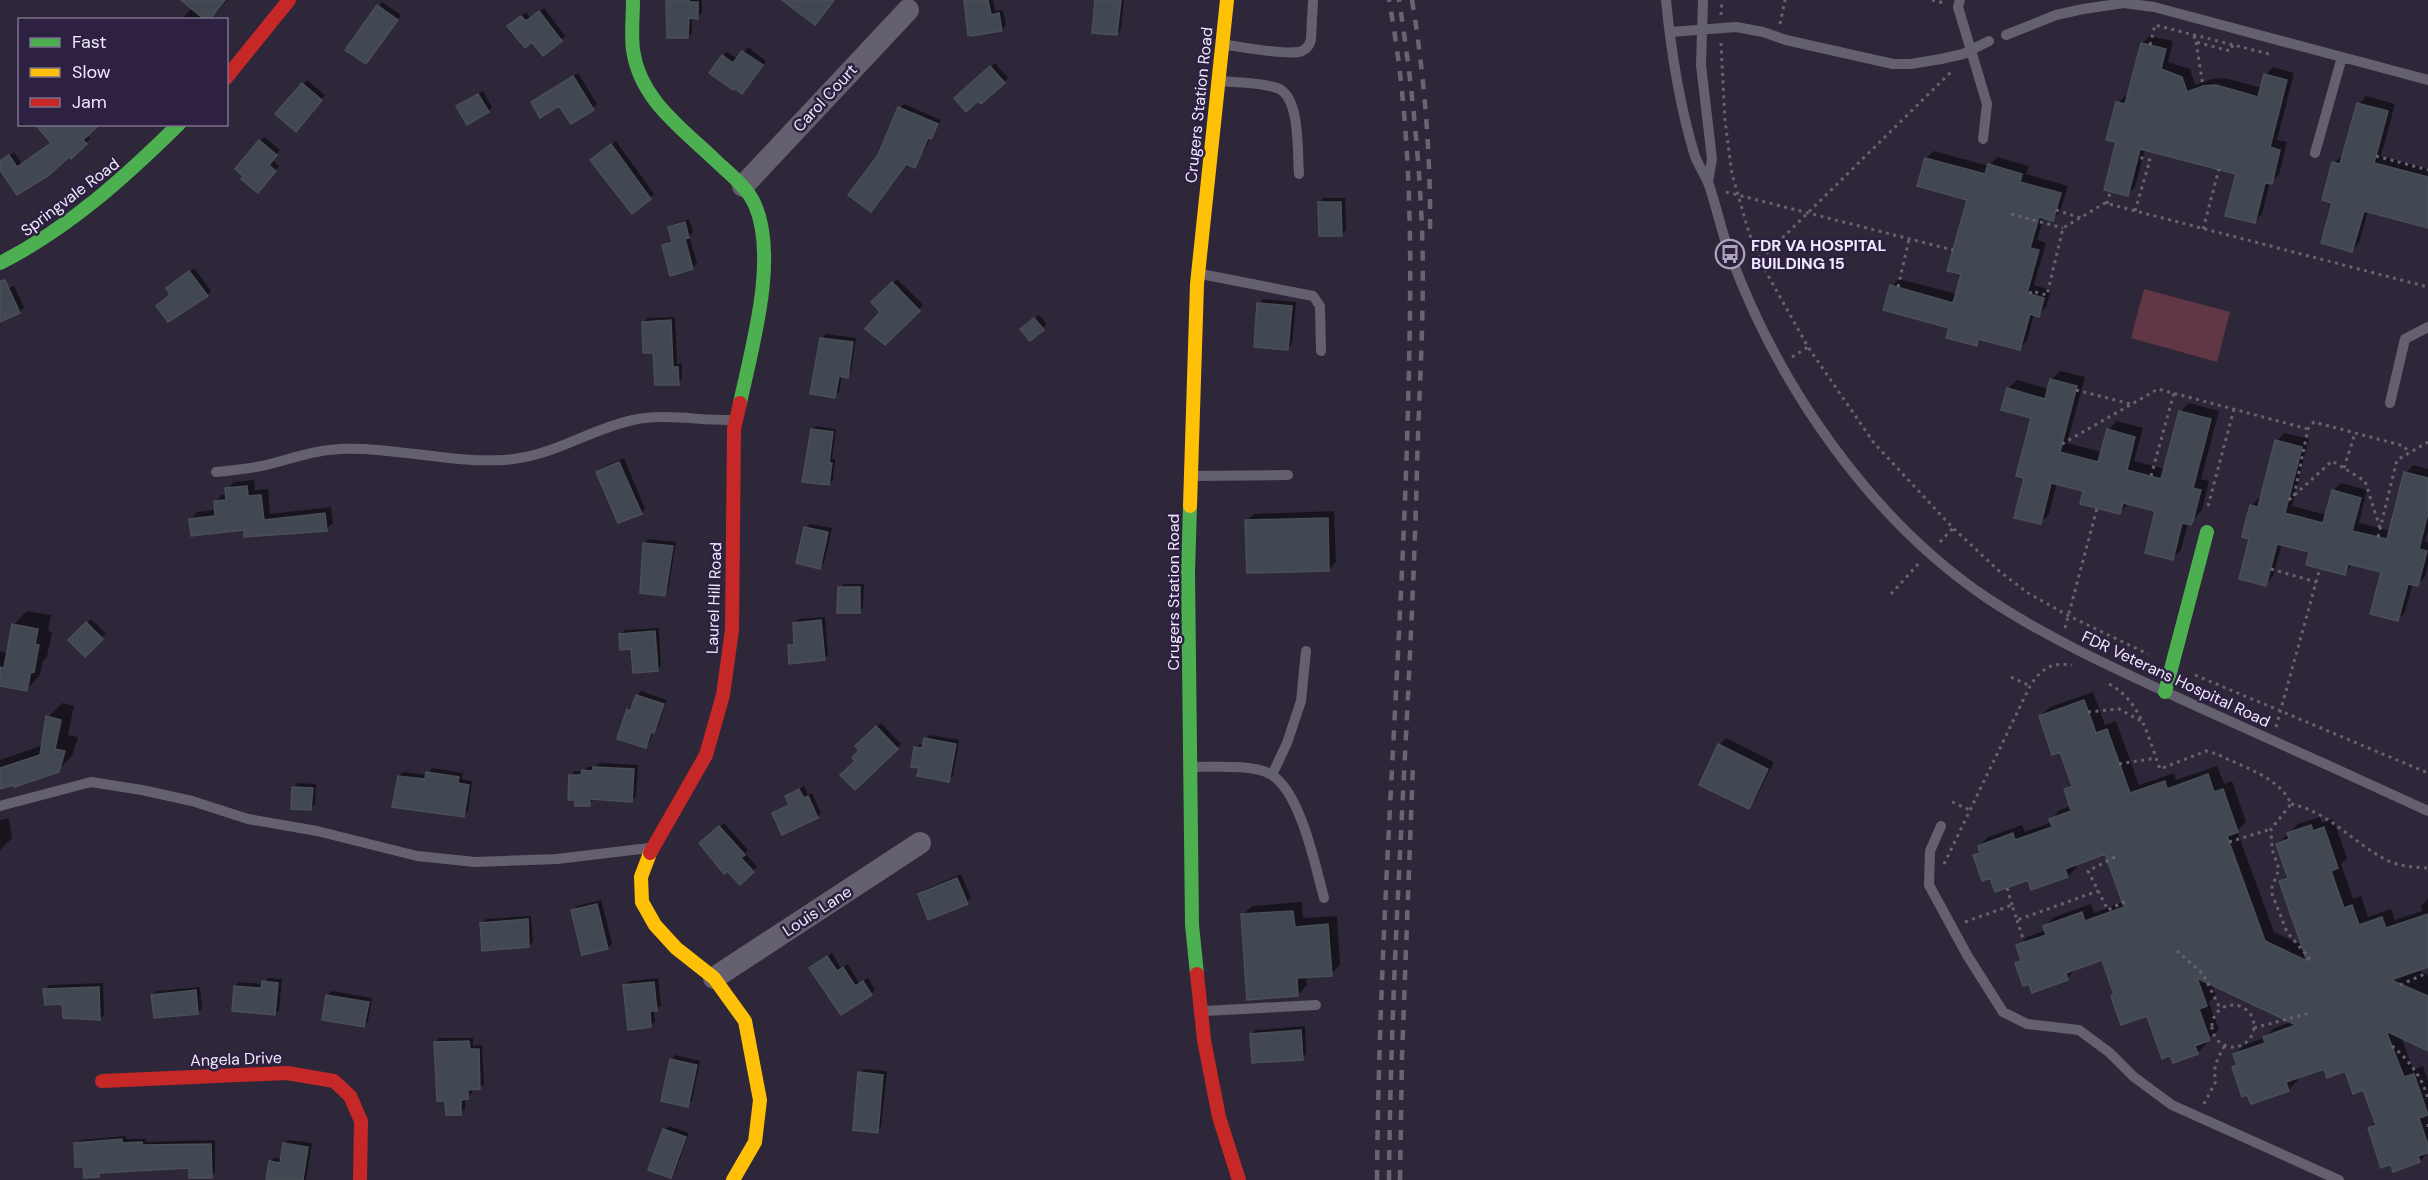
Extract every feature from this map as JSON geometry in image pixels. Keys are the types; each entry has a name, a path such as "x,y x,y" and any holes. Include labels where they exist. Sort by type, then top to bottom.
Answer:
{"street":[{"path":"228,76 289,0"},
{"name":"Laurel Hill Road","path":"633,0 633,50 640,78 653,101 743,186 755,205 765,244 758,322 734,429 732,630 723,695 706,755 678,807 652,848 641,877 642,902 655,925 676,948 714,978 745,1021 760,1100 755,1142 732,1180"},
{"name":"Crugers Station Road","path":"1227,0 1198,273 1189,476 1188,572 1192,925 1204,1040 1219,1117 1239,1180"},
{"name":"Carol Court","path":"743,186 908,10"},
{"name":"Springvale Road","path":"0,263 29,250 113,189 177,126"},
{"path":"2165,692 2207,532"},
{"name":"Louis Lane","path":"714,978 920,843"},
{"name":"Angela Drive","path":"102,1081 287,1073 334,1081 350,1095 361,1122 360,1180"}],"lane":[{"path":"1222,44 1291,52 1302,51 1310,44 1311,39 1312,0"},
{"name":"FDR Veterans Hospital Road","path":"1666,0 1672,58 1695,155 1708,183 1730,254 1780,364 1844,460 1890,515 1943,564 1986,597 2105,665 2428,811"},
{"name":"FDR Veterans Hospital Road","path":"1703,0 1701,65 1712,159 1708,183"},
{"path":"1954,2 1958,7 1972,50 1987,105 1983,139"},
{"path":"2006,35 2056,15 2083,9 2124,3 2155,4 2428,80"},
{"path":"1670,32 1736,27 1893,64 1931,61 1972,50 1989,41"},
{"path":"2315,153 2342,57"},
{"path":"1218,81 1275,87 1288,96 1294,106 1299,174"},
{"path":"1198,273 1313,296 1320,306 1321,351"},
{"path":"2390,402 2404,339 2428,327"},
{"path":"216,472 266,465 295,455 341,449 462,460 504,460 542,455 608,427 643,418 736,420"},
{"path":"1189,476 1288,475"},
{"path":"1272,776 1287,743 1301,701 1306,651"},
{"path":"1191,767 1260,771 1272,776 1285,788 1303,822 1324,898"},
{"path":"0,806 91,782 192,801 248,819 317,831 417,856 475,862 556,859 652,848"},
{"path":"1941,826 1930,851 1929,885 1967,955 2003,1011 2027,1024 2079,1030 2110,1053 2141,1083 2172,1105 2339,1180"},
{"path":"1202,1011 1316,1005"}],"path":[{"path":"1721,17 1722,0"},
{"path":"1780,24 1785,0"},
{"path":"1932,0 1954,2"},
{"path":"2150,45 2155,25 2278,57"},
{"path":"2193,35 2203,86"},
{"path":"1721,41 1725,121 1732,174 1749,233 1808,347 1874,443 1953,528 1999,571 2028,593 2069,616 2156,658"},
{"path":"2196,42 2230,51 2233,45"},
{"path":"1761,259 1953,70"},
{"path":"2376,156 2428,170"},
{"path":"2135,211 2150,160 2138,157"},
{"path":"2203,229 2220,169"},
{"path":"1726,192 1953,250"},
{"path":"2107,204 2110,192"},
{"path":"2011,214 2063,228 2107,204 2428,287"},
{"path":"2056,210 2080,218"},
{"path":"2030,294 2031,291 2047,295 2063,228"},
{"path":"1898,287 1910,239"},
{"path":"1797,354 1808,347"},
{"path":"2062,444 2158,389 2308,429"},
{"path":"2076,390 2131,404"},
{"path":"2151,476 2174,393"},
{"path":"2208,506 2234,409"},
{"path":"2294,496 2308,429 2314,422 2404,446 2409,453"},
{"path":"2344,468 2355,433"},
{"path":"2378,537 2397,460 2428,442"},
{"path":"2289,500 2332,460 2365,481 2380,528"},
{"path":"2063,632 2097,508"},
{"path":"1938,543 1953,528"},
{"path":"1891,594 1923,559"},
{"path":"2271,568 2316,582"},
{"path":"2276,727 2320,568"},
{"path":"1943,867 2030,686 2041,671 2052,666 2062,663 2077,665"},
{"path":"2190,672 2428,773"},
{"path":"2011,677 2030,686"},
{"path":"2103,680 2120,690 2132,703 2143,722 2160,769 2206,752 2217,754 2279,785 2287,794 2291,804"},
{"path":"2088,712 2119,709 2143,722"},
{"path":"2119,764 2156,758"},
{"path":"1952,802 1970,810"},
{"path":"2229,842 2271,829 2291,804"},
{"path":"2291,804 2305,807 2324,816 2393,863 2428,868"},
{"path":"2271,829 2272,849 2279,869 2272,887 2272,894 2287,932 2309,958 2306,961"},
{"path":"2115,857 2088,871 2108,910 2126,901"},
{"path":"2007,888 2024,942"},
{"path":"2017,920 2098,891"},
{"path":"1961,924 2012,904"},
{"path":"2177,951 2202,974 2220,1008"},
{"path":"2400,985 2428,974"},
{"path":"2234,1004 2241,1006 2252,1016 2254,1028 2246,1043 2232,1047 2218,1041 2212,1028 2215,1014 2220,1008 2234,1004"},
{"path":"2254,1028 2310,1013"},
{"path":"2198,1117 2216,1081 2215,1065 2225,1045"},
{"path":"2392,1046 2406,1058 2428,1099"}],"shaded area":[{"path":"2144,289 2230,312 2217,362 2131,338"}],"building":[{"path":"181,0 225,0 211,18 203,18"},
{"path":"666,0 698,2 698,19 689,18 688,38 667,38"},
{"path":"782,0 834,0 815,25"},
{"path":"964,0 988,0 991,15 999,13 1002,31 968,35"},
{"path":"1095,0 1121,0 1117,35 1092,33"},
{"path":"377,5 398,20 366,64 345,50"},
{"path":"539,11 562,41 543,56 532,42 525,48 507,26 521,16 526,21"},
{"path":"2141,43 2166,49 2161,69 2182,77 2187,92 2203,86 2216,85 2258,97 2264,74 2287,80 2270,147 2280,150 2272,184 2265,183 2255,223 2225,216 2236,174 2140,149 2128,196 2104,190 2116,142 2106,140 2116,102 2125,104"},
{"path":"742,51 763,65 742,94 709,73 722,55 733,63"},
{"path":"990,66 1005,83 981,104 978,101 966,112 954,98"},
{"path":"573,76 594,110 571,124 559,106 540,118 531,102"},
{"path":"302,83 322,100 296,132 275,114"},
{"path":"478,94 489,112 467,125 456,106"},
{"path":"2357,103 2388,111 2374,163 2428,177 2428,228 2364,211 2352,252 2321,243 2332,203 2322,200 2332,162 2340,164"},
{"path":"898,107 938,124 931,139 928,138 915,168 906,164 871,212 848,195 878,155"},
{"path":"37,126 98,126 83,140 87,144 71,159 69,157 48,176 17,195 0,170 0,161 9,155 17,167 51,143"},
{"path":"259,140 277,155 269,165 276,171 258,193 241,179 243,176 235,169"},
{"path":"611,144 651,199 632,214 590,160"},
{"path":"1925,158 1985,174 1988,164 2022,174 2020,182 2061,193 2053,221 2039,217 2030,248 2039,250 2027,293 2044,298 2039,317 2030,314 2020,350 1978,339 1977,346 1946,338 1949,328 1883,310 1890,285 1953,303 1961,274 1947,271 1967,200 1917,186"},
{"path":"1318,202 1341,202 1342,236 1319,236"},
{"path":"685,222 689,238 685,239 693,269 670,276 662,245 672,242 668,227"},
{"path":"189,271 208,296 168,322 156,306 170,295 166,288"},
{"path":"5,280 20,313 0,322 0,281"},
{"path":"892,282 920,311 885,345 865,329 880,312 871,302"},
{"path":"1257,303 1292,306 1288,350 1254,347"},
{"path":"1034,318 1044,330 1030,341 1020,329"},
{"path":"671,320 673,367 678,367 679,385 655,385 653,353 643,353 642,322"},
{"path":"820,338 853,342 848,378 839,376 835,398 810,394"},
{"path":"2050,379 2077,386 2060,452 2098,462 2107,429 2135,437 2127,470 2161,479 2179,411 2211,419 2193,488 2201,490 2193,521 2191,525 2182,523 2173,560 2145,553 2155,511 2123,503 2120,514 2080,504 2083,491 2051,483 2041,524 2014,518 2024,478 2016,476 2031,418 2001,410 2007,388 2045,399"},
{"path":"811,429 833,432 829,485 802,482"},
{"path":"2275,440 2302,447 2285,513 2323,523 2332,490 2361,498 2352,531 2387,539 2404,472 2428,478 2428,513 2419,549 2427,551 2418,586 2408,584 2398,621 2370,614 2381,572 2348,564 2345,575 2306,565 2309,552 2277,544 2266,586 2239,579 2249,539 2242,537 2245,524 2250,505 2258,507"},
{"path":"619,462 642,514 618,523 596,472"},
{"path":"247,486 248,496 261,495 264,520 325,513 327,531 244,537 244,530 191,536 189,519 215,516 214,501 226,500 225,488"},
{"path":"1328,518 1329,571 1247,573 1245,520"},
{"path":"804,527 828,532 820,569 796,563"},
{"path":"643,543 673,546 665,596 640,593"},
{"path":"838,587 860,587 860,613 837,613"},
{"path":"821,620 825,660 789,664 788,645 794,645 793,623"},
{"path":"86,622 103,639 85,657 68,640"},
{"path":"12,624 38,629 35,644 39,645 34,672 31,671 27,691 0,686 0,667 4,668"},
{"path":"655,631 658,671 633,673 631,649 620,650 619,634"},
{"path":"636,695 664,704 646,748 617,739 627,709 630,711"},
{"path":"2084,700 2096,733 2107,729 2130,793 2165,781 2167,789 2208,774 2214,792 2223,789 2238,832 2227,836 2265,941 2307,961 2279,881 2288,878 2276,844 2289,839 2287,833 2311,825 2313,831 2324,827 2338,868 2331,871 2344,908 2352,905 2359,925 2382,917 2386,928 2428,914 2428,967 2391,980 2428,996 2428,1051 2386,1031 2404,1077 2414,1074 2428,1115 2419,1118 2428,1145 2428,1153 2418,1156 2420,1162 2393,1172 2391,1164 2381,1168 2368,1128 2376,1125 2363,1090 2353,1094 2345,1071 2327,1078 2324,1069 2286,1082 2289,1091 2251,1104 2247,1095 2242,1097 2232,1067 2237,1065 2233,1054 2265,1043 2263,1037 2296,1025 2197,978 2207,1006 2199,1009 2210,1040 2195,1046 2198,1054 2173,1063 2170,1055 2162,1059 2147,1016 2121,1025 2102,960 2066,973 2068,980 2032,993 2029,984 2023,986 2015,963 2021,961 2016,945 2046,935 2043,926 2082,912 2085,921 2124,907 2105,854 2065,869 2068,877 2031,890 2028,880 1995,892 1990,878 1982,881 1973,855 1980,853 1978,846 2013,833 2015,840 2052,827 2049,819 2071,811 2064,789 2072,786 2060,752 2052,755 2039,716"},
{"path":"46,716 61,720 55,749 65,751 59,772 14,787 13,785 0,789 0,768 40,755"},
{"path":"876,726 898,749 855,790 840,775 855,761 852,758 859,750 855,746"},
{"path":"924,738 956,744 949,782 917,776 919,768 911,767 914,747 922,748"},
{"path":"1718,744 1768,769 1749,809 1699,785"},
{"path":"593,767 634,769 632,802 590,799 590,806 575,806 575,800 568,800 569,775 581,775 582,770 593,771"},
{"path":"426,772 459,777 458,783 469,785 464,817 392,807 398,776 425,779"},
{"path":"292,787 313,788 311,810 291,809"},
{"path":"799,789 804,798 808,796 818,818 782,835 772,813 789,805 785,796"},
{"path":"719,826 745,855 741,858 754,872 740,885 727,871 724,874 699,843"},
{"path":"957,878 968,904 928,920 918,894"},
{"path":"597,904 608,949 582,955 571,910"},
{"path":"1293,911 1295,927 1328,924 1332,976 1297,978 1298,996 1247,1000 1241,914"},
{"path":"528,919 529,947 482,951 480,923"},
{"path":"827,956 837,971 843,967 855,986 863,981 872,995 841,1015 809,968"},
{"path":"262,981 278,983 275,1015 232,1011 234,986 261,988"},
{"path":"654,982 657,1011 650,1011 651,1027 628,1030 623,985"},
{"path":"99,987 100,1020 63,1018 62,1004 45,1005 43,989"},
{"path":"196,990 198,1014 154,1018 151,995"},
{"path":"326,995 369,1002 364,1027 322,1020"},
{"path":"1301,1030 1303,1060 1252,1063 1250,1034"},
{"path":"469,1041 470,1049 479,1049 480,1089 468,1090 468,1099 461,1100 461,1115 446,1115 445,1101 437,1101 434,1042"},
{"path":"670,1059 697,1065 688,1107 661,1101"},
{"path":"858,1072 883,1075 878,1133 853,1130"},
{"path":"663,1129 686,1137 671,1178 648,1170"},
{"path":"122,1139 122,1143 142,1142 143,1145 211,1144 212,1178 189,1178 189,1168 99,1173 99,1177 84,1178 83,1167 75,1167 74,1143"},
{"path":"283,1143 308,1147 303,1180 266,1180 269,1161 280,1163"}],"railway":[{"path":"1377,1180 1381,996 1403,536 1410,333 1408,166 1398,55 1389,0"},
{"path":"1389,1180 1393,1002 1414,557 1423,289 1417,143 1399,0"},
{"path":"1412,0 1426,119 1430,239"},
{"path":"1400,1180 1402,1056 1413,764"}],"traffic: fast":[{"path":"633,0 633,50 644,84 664,112 743,187 752,198 761,226 764,250 761,303 740,403"},
{"path":"0,263 49,234 95,201 177,126"},
{"path":"1190,506 1188,572 1192,925 1197,974"},
{"path":"2165,692 2207,532"}],"traffic: slow":[{"path":"1190,506 1197,284 1227,0"},
{"path":"650,853 641,877 642,902 655,925 676,948 714,978 745,1021 760,1100 755,1142 733,1180"}],"traffic: jam":[{"path":"228,76 289,0"},
{"path":"650,853 706,755 723,695 732,630 734,429 740,403"},
{"path":"1197,974 1204,1040 1219,1117 1239,1180"},
{"path":"102,1081 287,1073 334,1081 350,1096 361,1121 360,1180"}],"place":[{"name":"FDR VA HOSPITAL BUILDING 15","path":"1730,254"}]}
